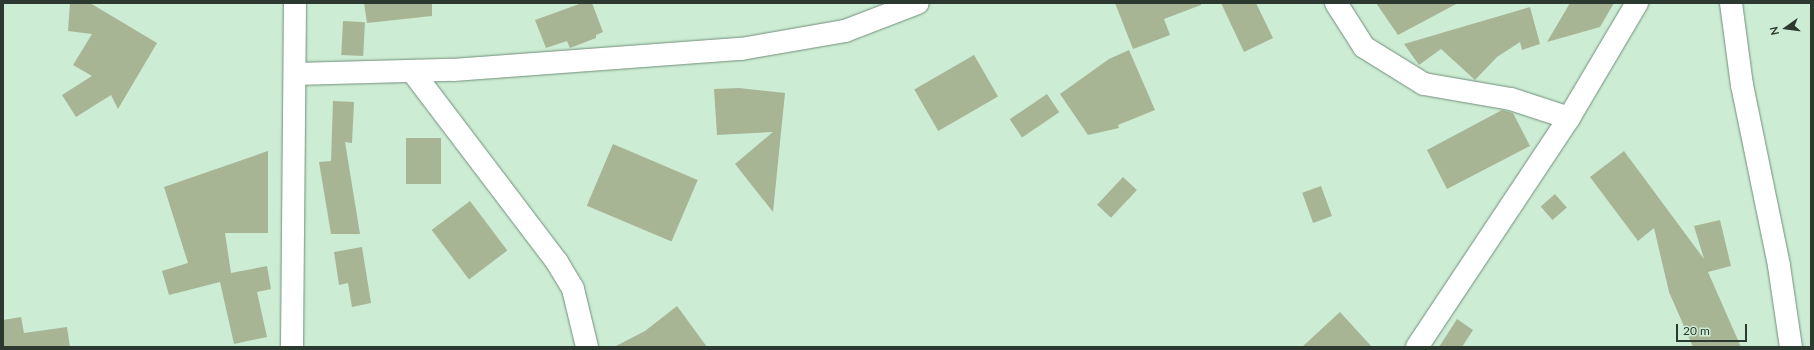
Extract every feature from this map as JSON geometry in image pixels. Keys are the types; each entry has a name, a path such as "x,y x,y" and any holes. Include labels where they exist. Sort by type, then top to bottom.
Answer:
{"street":[{"path":"292,347 295,3"},
{"path":"295,74 452,70 741,49 845,31 918,3"},
{"path":"1336,3 1364,47 1424,84 1511,99 1569,118"},
{"path":"1417,347 1569,118 1637,3"},
{"path":"1731,3 1742,85 1779,266 1791,347"},
{"path":"412,71 557,262 572,289 587,347"}],"building":[{"path":"70,3 90,3 157,43 118,109 111,95 76,117 62,95 92,76 73,65 92,34 68,31"},
{"path":"364,3 432,3 432,16 367,23"},
{"path":"582,3 592,3 603,32 596,35 596,38 570,48 567,41 546,48 535,20"},
{"path":"1115,3 1201,3 1201,5 1164,19 1170,35 1133,49"},
{"path":"1221,3 1256,3 1273,38 1244,52"},
{"path":"1376,3 1458,3 1398,35"},
{"path":"1570,3 1614,3 1600,27 1547,42"},
{"path":"1530,7 1540,44 1522,50 1520,42 1497,57 1475,80 1441,49 1419,65 1404,44"},
{"path":"343,21 365,22 363,56 341,55"},
{"path":"1129,50 1155,110 1118,125 1119,128 1088,135 1060,94 1109,59"},
{"path":"974,55 998,97 938,131 914,90"},
{"path":"739,88 785,93 773,212 735,164 773,132 717,135 714,89"},
{"path":"1047,94 1059,112 1022,137 1010,119"},
{"path":"333,101 354,102 352,143 345,142 360,234 331,234 319,162 331,161"},
{"path":"1502,110 1513,113 1530,146 1447,189 1427,150"},
{"path":"406,138 441,138 441,184 406,184"},
{"path":"613,144 698,180 672,242 587,206"},
{"path":"268,151 268,233 225,233 231,273 267,266 271,289 257,292 267,337 234,344 220,282 169,295 162,271 188,263 164,187"},
{"path":"1624,151 1704,259 1694,226 1720,220 1731,266 1708,272 1741,347 1693,347 1669,292 1654,228 1638,241 1590,177"},
{"path":"1123,177 1137,190 1111,218 1097,205"},
{"path":"1321,186 1332,216 1313,223 1302,193"},
{"path":"1555,194 1567,208 1552,220 1541,206"},
{"path":"470,201 507,251 469,279 432,230"},
{"path":"362,247 371,303 352,307 348,283 339,285 334,252"},
{"path":"677,306 707,347 614,347 645,331"},
{"path":"1340,312 1372,347 1302,347"},
{"path":"21,317 24,333 67,327 70,347 3,347 3,320"},
{"path":"1457,319 1473,330 1462,347 1439,347"}]}
